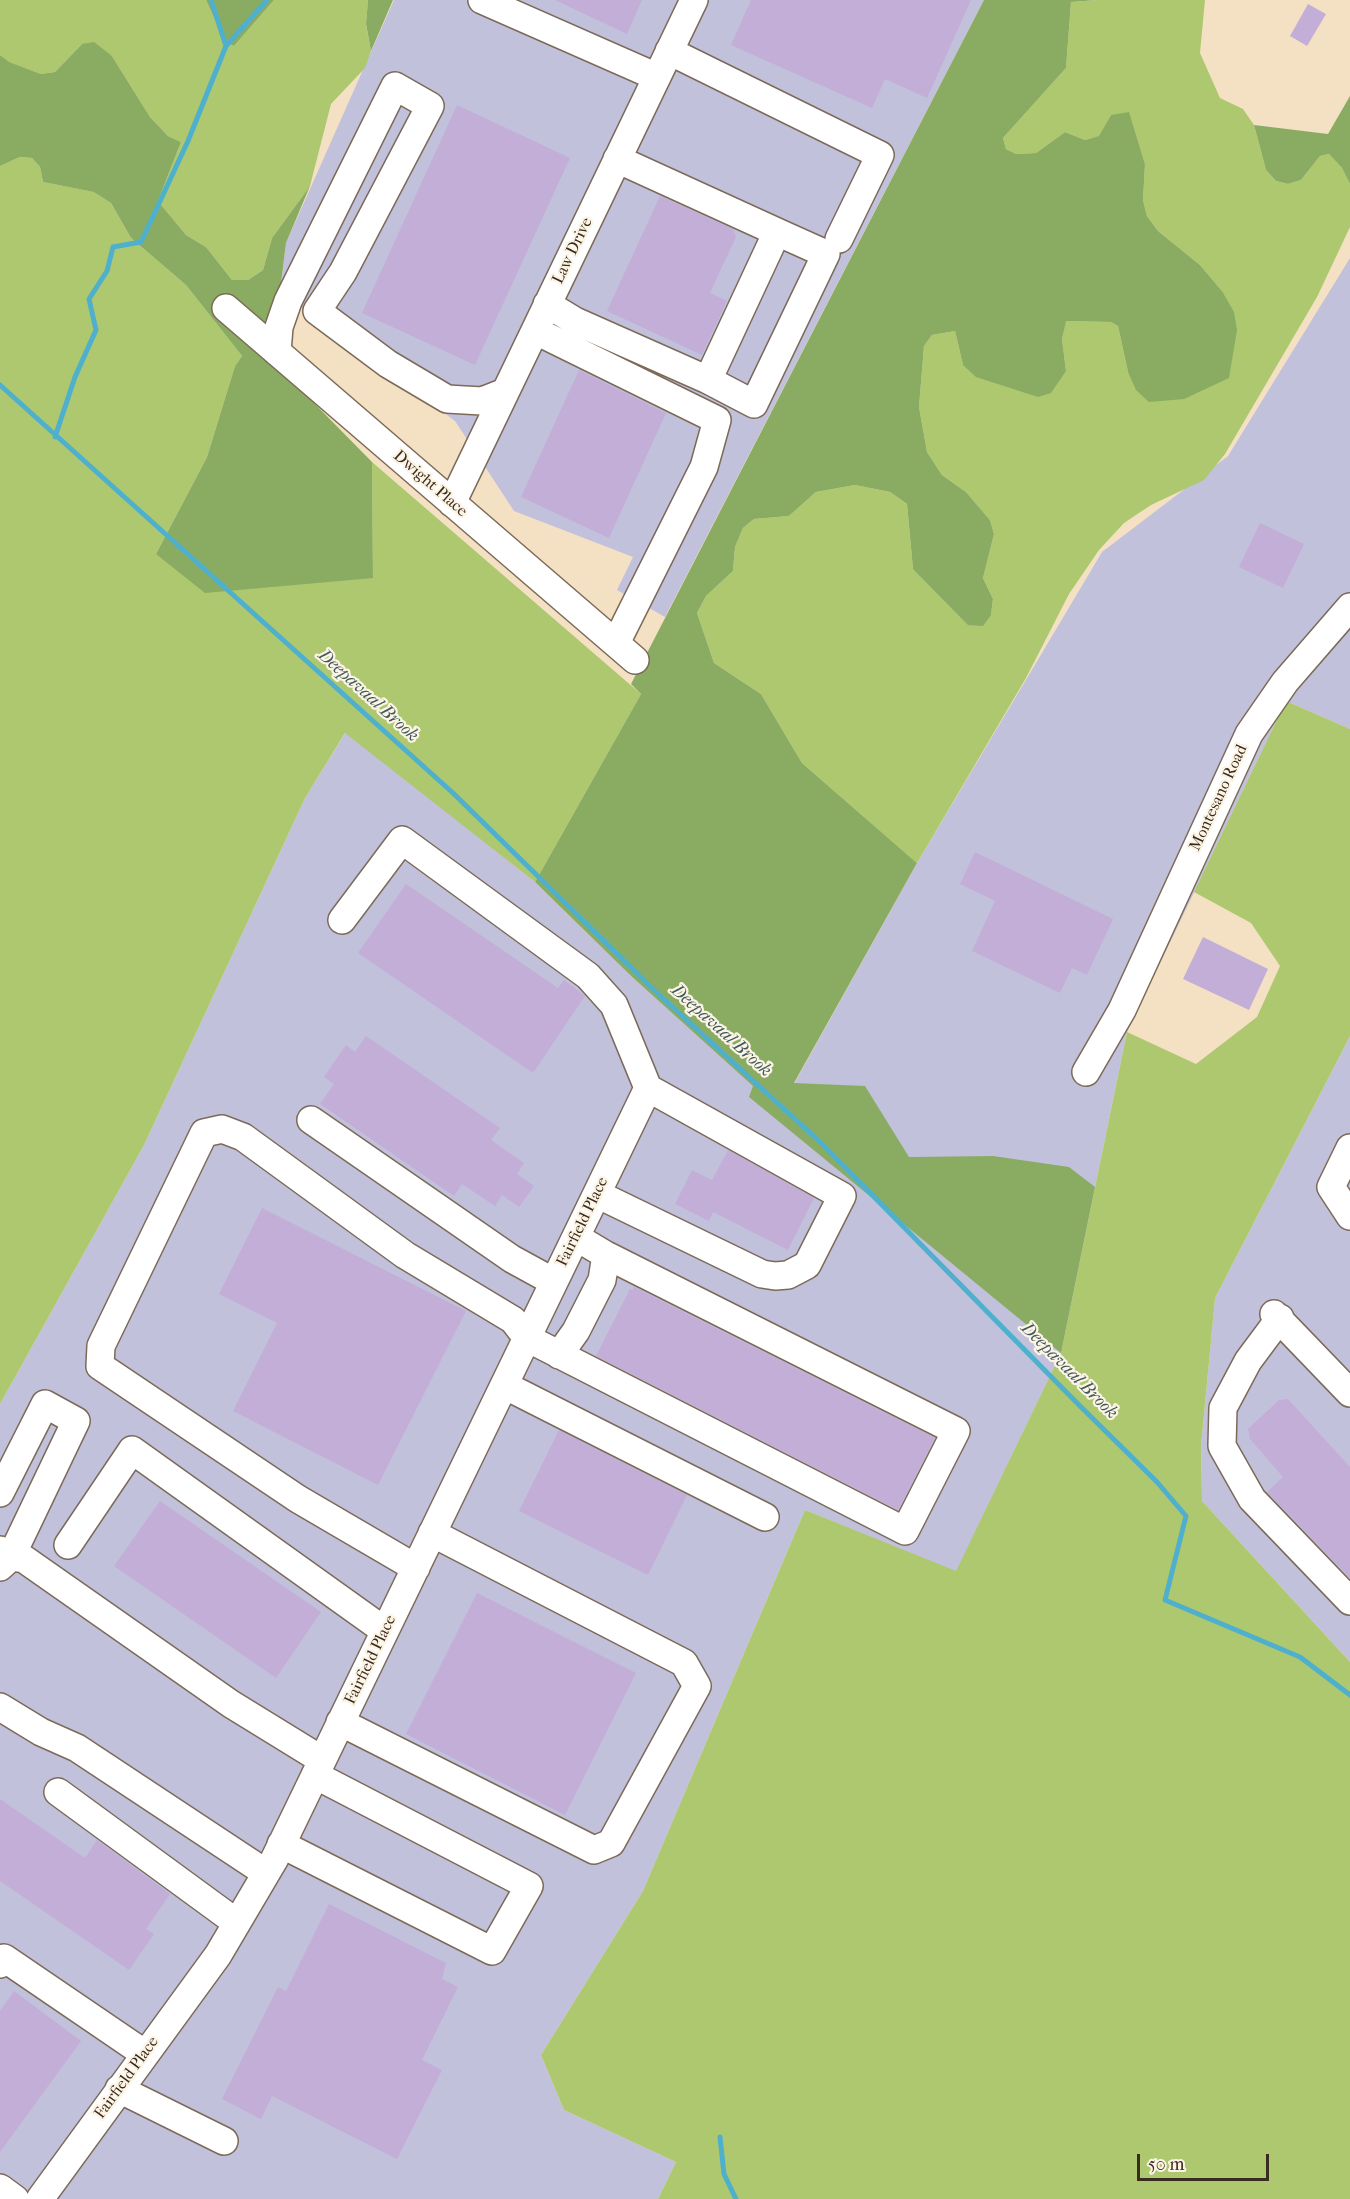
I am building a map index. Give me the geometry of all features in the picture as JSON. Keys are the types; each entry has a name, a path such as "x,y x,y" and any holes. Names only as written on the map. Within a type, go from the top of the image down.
{"street":[{"path":"482,0 657,77"},
{"name":"Law Drive","path":"452,503 694,0"},
{"path":"669,51 880,155 839,239"},
{"path":"277,352 279,327 288,301 395,86 430,105 343,272 317,311 387,364 447,399 482,401 505,392"},
{"path":"547,304 575,321 708,380 754,404 826,254 617,159"},
{"path":"708,380 777,232"},
{"name":"Dwight Place","path":"226,308 626,651 704,467 717,420 536,332"},
{"name":"Montesano Road","path":"1086,1072 1122,1010 1249,734 1285,682 1350,607"},
{"path":"342,920 402,840 588,976 614,1005 648,1088 842,1196 807,1265 788,1275 775,1276 762,1274 597,1194"},
{"name":"Fairfield Place","path":"40,2199 218,1955 266,1873 648,1088"},
{"path":"311,1120 512,1259 554,1282"},
{"path":"416,1568 298,1499 100,1366 101,1346 204,1133 222,1129 243,1137 405,1256 513,1320 527,1338 905,1531 956,1431 606,1255 576,1237"},
{"path":"1350,1148 1331,1187 1350,1216"},
{"path":"559,1355 576,1331 602,1280 606,1255"},
{"path":"1350,1393 1277,1316 1248,1361 1223,1408 1222,1446 1252,1499 1350,1601"},
{"path":"504,1385 765,1517"},
{"path":"0,1493 45,1404 76,1421 4,1558 24,1559 319,1768 529,1886 492,1951 281,1844"},
{"path":"69,1545 132,1450 385,1631"},
{"path":"340,1722 594,1850 611,1843 697,1686 684,1663 432,1533"},
{"path":"0,1707 41,1732 78,1748 266,1873"},
{"path":"58,1792 237,1923"},
{"path":"0,1964 4,1958 145,2054"},
{"path":"119,2089 224,2141"},
{"path":"0,2188 15,2199"}],"shaded area":[{"path":"394,0 984,0 665,617 617,590 633,557 514,511 455,421 280,291 286,243"},
{"path":"1350,258 1350,729 1286,701 1127,1032 1061,1353 956,1572 805,1510 643,1891 541,2055 564,2110 676,2162 658,2199 0,2199 0,1404 144,1145 305,798 346,732 535,882 629,974 794,1084 917,863 1102,552 1228,456"},
{"path":"1350,1036 1350,1662 1202,1501 1201,1446 1215,1298"}],"green space":[{"path":"0,0 206,0 225,42 234,46 274,0 368,0 366,25 371,51 365,68 331,104 310,186 272,238 263,270 248,280 232,280 206,247 186,235 158,201 181,142 168,136 150,117 112,56 82,44 55,72 41,74 8,62 0,55"},
{"path":"206,0 274,0 234,46 225,42"},
{"path":"368,0 393,0 371,51 366,24"},
{"path":"984,0 1097,0 1071,2 1066,68 1003,138 1006,149 1016,154 1036,153 1065,132 1085,140 1099,136 1111,115 1129,112 1145,165 1143,200 1147,216 1158,231 1200,265 1222,291 1234,312 1237,330 1229,378 1184,399 1149,402 1136,390 1128,372 1118,326 1111,322 1066,321 1062,339 1066,371 1051,393 1038,397 976,377 963,365 955,331 932,335 924,346 919,407 927,452 942,475 966,492 990,520 994,534 983,578 993,599 991,615 983,626 968,625 913,569 907,504 890,492 855,485 816,492 789,516 754,519 743,528 735,547 733,571 706,596 697,613 714,663 761,694 802,763 917,863 794,1083 865,1086 909,1157 993,1156 1069,1167 1095,1187 1061,1353 749,1097 753,1086 629,974 535,882 641,694 631,684"},
{"path":"1205,0 1200,53 1220,98 1243,109 1254,125 1266,170 1276,181 1288,184 1301,180 1320,156 1329,154 1342,168 1350,184 1350,227 1317,297 1225,454 1204,480 1151,505 1124,523 1099,550 1069,594 1026,678 917,863 802,763 761,694 714,663 697,613 706,596 733,571 735,547 743,528 754,519 789,516 816,492 855,485 890,492 907,504 913,569 991,615 993,599 983,578 994,534 990,520 966,492 942,475 927,452 919,407 924,346 932,335 955,331 963,365 1066,371 1062,339 1065,321 1111,322 1118,326 1128,372 1222,291 1200,265 1158,231 1147,216 1143,200 1145,165 1111,115 1100,136 1085,140 1065,132 1036,153 1016,154 1006,149 1003,138 1066,68 1071,2"},
{"path":"94,42 112,56 150,117 168,136 181,142 158,201 186,235 206,247 232,280 248,280 263,270 272,238 310,186 286,243 280,291 255,343 372,462 373,578 205,593 156,554 207,457 235,366 242,356 186,285 131,238 111,203 94,192 43,182 40,167 32,158 20,157 0,166 0,55 9,62 41,74 55,72 82,44"},
{"path":"1350,96 1350,184 1342,168 1329,154 1320,156 1301,180 1288,184 1276,181 1266,170 1254,125 1328,134"},
{"path":"20,157 32,158 40,167 43,182 95,192 111,203 131,238 186,285 242,356 235,366 207,457 156,554 373,578 372,462 641,694 535,882 345,733 305,798 144,1145 0,1404 0,166"},
{"path":"1286,701 1350,729 1350,1036 1215,1298 1201,1446 1202,1501 1350,1662 1350,2199 658,2199 676,2162 564,2110 541,2055 643,1891 805,1510 956,1571 1061,1353 1127,1032 1196,1064 1257,1017 1280,966 1251,923 1194,892"}],"building":[{"path":"555,0 642,0 627,34"},
{"path":"751,0 971,0 927,98 885,79 872,108 731,45"},
{"path":"1308,4 1326,14 1307,46 1290,36"},
{"path":"457,105 570,158 475,365 362,313"},
{"path":"660,196 733,229 736,237 710,293 727,301 702,355 607,311"},
{"path":"579,370 666,413 609,538 521,497"},
{"path":"1260,523 1304,544 1283,588 1239,567"},
{"path":"975,852 1113,919 1087,975 1072,968 1060,993 972,951 995,901 960,884"},
{"path":"406,884 558,988 564,980 585,996 533,1073 358,953"},
{"path":"1203,937 1268,969 1249,1010 1183,979"},
{"path":"366,1036 500,1128 491,1140 524,1163 517,1174 534,1186 519,1207 502,1195 495,1206 462,1184 454,1196 320,1104 334,1084 324,1077 346,1045 355,1052"},
{"path":"728,1150 814,1198 788,1250 713,1212 709,1221 675,1204 692,1170 712,1180"},
{"path":"262,1208 466,1311 378,1485 233,1411 277,1323 219,1294"},
{"path":"634,1287 935,1438 898,1510 596,1356 630,1289 633,1290"},
{"path":"1288,1399 1350,1467 1350,1578 1267,1492 1283,1477 1250,1439 1248,1429 1279,1400"},
{"path":"559,1430 687,1495 648,1575 519,1511"},
{"path":"160,1501 321,1612 276,1678 114,1566"},
{"path":"477,1593 636,1673 565,1815 406,1734"},
{"path":"0,1799 85,1858 97,1840 170,1894 146,1929 154,1934 129,1970 0,1881"},
{"path":"329,1904 446,1963 442,1979 458,1987 422,2060 442,2070 397,2159 272,2096 261,2119 222,2099 278,1987 286,1991"},
{"path":"14,1991 81,2041 0,2152 0,2011"}],"waterway":[{"path":"55,437 75,377 96,330 89,299 107,271 113,247 141,242 188,141 226,46 211,0"},
{"path":"226,46 267,0"},
{"name":"Deepavaal Brook","path":"0,385 453,793 655,991 819,1141 1157,1482 1186,1516 1165,1600 1300,1657 1350,1695"},
{"path":"720,2137 724,2174 736,2199"}]}
